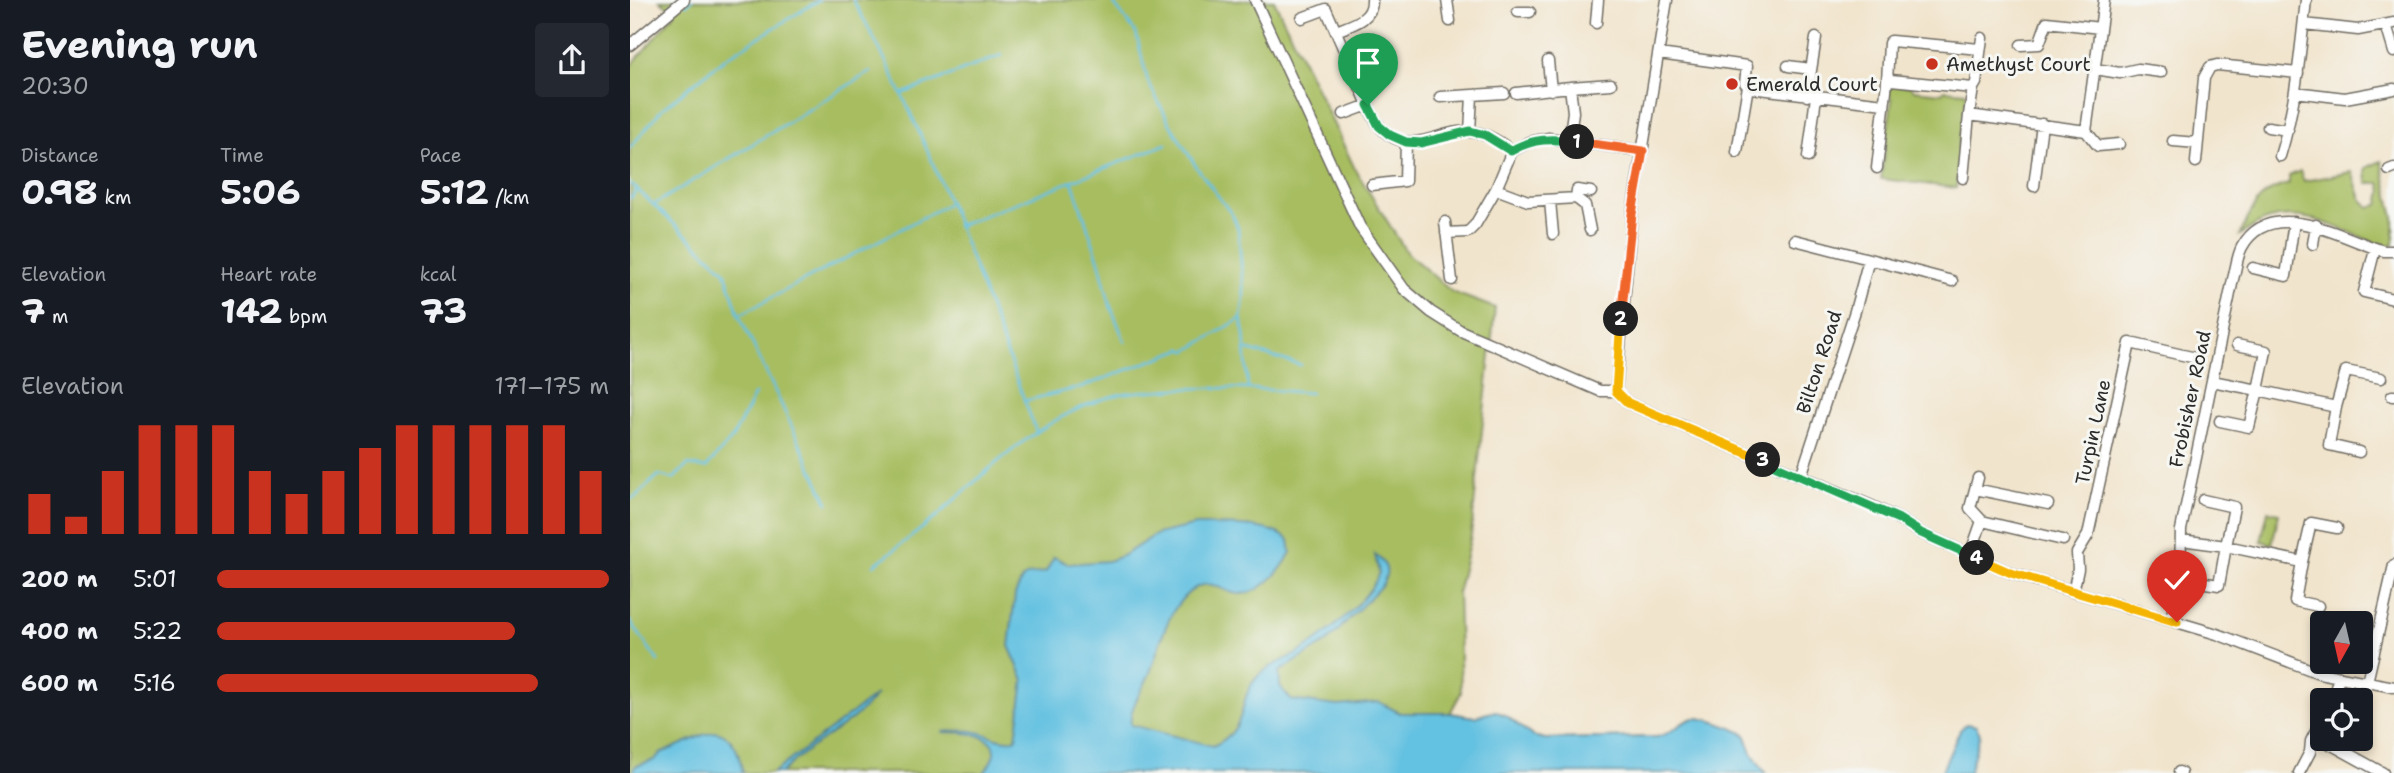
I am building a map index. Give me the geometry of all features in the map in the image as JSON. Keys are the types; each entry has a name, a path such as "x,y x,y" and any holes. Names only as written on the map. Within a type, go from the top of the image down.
{"street":[{"path":"630,45 684,0"},
{"path":"1255,0 1360,228 1404,289 1431,313 1461,331 1600,391 1616,391 1628,403 1899,519 1921,533 2011,573 2217,634 2313,671 2394,687"},
{"path":"1336,31 1365,18 1372,8 1372,0"},
{"path":"1447,0 1450,21"},
{"path":"1596,23 1598,0"},
{"path":"1616,391 1628,248 1667,0"},
{"path":"2104,0 2086,131 2095,151 2119,144"},
{"path":"2280,156 2295,92 2306,0"},
{"path":"1302,18 1326,9 1368,105 1379,126 1390,135 1406,142 1421,143 1470,131 1485,135 1511,151"},
{"path":"2021,45 2039,44 2048,22 2100,28"},
{"path":"2304,24 2358,30 2390,24 2394,52"},
{"path":"1808,157 1811,69 1816,38"},
{"path":"1877,168 1887,82 1888,46 1891,41 1981,43 1969,115 1963,178"},
{"path":"1659,54 1747,65 1745,83 1751,88 1884,104"},
{"path":"1548,61 1551,90"},
{"path":"2196,162 2204,78 2210,67 2217,65 2298,73"},
{"path":"1788,66 1811,69"},
{"path":"2095,69 2120,73 2138,69 2161,72"},
{"path":"1887,82 1898,80 1973,88"},
{"path":"1517,93 1611,84"},
{"path":"1737,152 1748,86"},
{"path":"1569,141 1573,112 1570,87"},
{"path":"2295,92 2353,98 2394,89"},
{"path":"1440,97 1504,93"},
{"path":"1470,131 1472,96"},
{"path":"1345,114 1368,105"},
{"path":"1969,115 2086,131"},
{"path":"2034,186 2042,124"},
{"path":"2269,127 2288,130"},
{"path":"1452,280 1445,228 1468,232 1482,215 1496,189 1511,151 1529,142 1548,138 1643,151"},
{"path":"2174,141 2197,144"},
{"path":"1372,185 1405,181 1406,142"},
{"path":"1496,189 1528,201 1576,198 1585,205 1590,230"},
{"path":"1576,198 1577,190 1591,192"},
{"path":"1550,201 1553,234"},
{"path":"2253,268 2286,276 2294,222"},
{"name":"Frobisher Road","path":"2171,620 2180,575 2181,530 2242,247 2252,235 2266,226 2294,222 2316,225 2375,249 2394,251"},
{"path":"2313,244 2316,225"},
{"path":"1794,240 1952,281"},
{"path":"2375,249 2364,292 2393,299"},
{"name":"Bilton Road","path":"1801,476 1855,311 1869,259"},
{"name":"Turpin Lane","path":"2073,592 2078,569 2077,553 2088,535 2130,343 2196,358"},
{"path":"2220,421 2249,427 2258,390 2266,351 2237,345"},
{"path":"2359,452 2329,445 2346,371 2381,378"},
{"path":"2212,381 2336,407"},
{"path":"2048,504 1976,483 1970,508 1982,521 2063,540"},
{"path":"2193,581 2219,585 2234,507 2203,500"},
{"path":"1970,555 1982,521"},
{"path":"2318,606 2295,601 2311,523 2337,528"},
{"path":"2181,540 2226,546 2302,562"},
{"path":"2367,682 2394,565"},
{"path":"2335,688 2339,678"},
{"path":"2299,773 2310,751"},
{"path":"2343,751 2383,773"}],"green space":[{"path":"660,0 1274,0 1356,171 1407,253 1452,292 1495,308 1471,535 1458,590 1461,693 1450,713 1474,717 1496,711 1532,736 1545,739 1657,737 1691,719 1703,719 1745,734 1752,753 1765,773 630,773 630,67 675,13"},
{"path":"1894,85 1942,93 1945,90 1965,92 1967,95 1958,149 1961,151 1956,188 1881,179 1892,99 1889,96 1890,87"},
{"path":"2381,161 2394,218 2394,245 2383,246 2313,219 2283,216 2269,219 2240,235 2257,202 2270,191 2289,184 2289,176 2300,171 2304,181 2352,172 2361,199 2369,207 2379,205 2382,191 2380,183 2367,183 2366,168"},
{"path":"2268,511 2279,513 2272,544 2261,541"}],"water":[{"path":"1196,525 1244,526 1270,530 1289,540 1291,552 1275,575 1250,592 1233,593 1207,584 1187,594 1178,604 1166,627 1149,675 1134,706 1131,725 1213,746 1225,739 1238,722 1251,685 1258,676 1321,637 1367,594 1379,573 1375,555 1386,568 1382,585 1327,642 1279,672 1280,686 1291,700 1338,706 1379,702 1400,713 1450,713 1474,717 1496,711 1532,736 1545,739 1657,737 1691,719 1703,719 1745,734 1752,753 1765,773 984,773 994,753 989,740 974,734 942,732 959,730 1001,739 1016,738 1024,680 1009,646 1015,595 1022,579 1028,575 1046,572 1054,557 1068,564 1108,561 1122,556 1157,534"},
{"path":"877,694 856,716 804,752 781,773 773,773"},
{"path":"1966,724 1976,726 1980,734 1969,773 1941,773 1960,730"},
{"path":"716,732 732,742 743,773 632,773 635,766 654,760 661,753"}],"waterway":[{"path":"686,5 692,0"},
{"path":"630,148 662,109 724,59 819,0"},
{"path":"853,0 881,51 930,157 1036,431"},
{"path":"1111,0 1136,33 1148,82 1170,124 1197,168 1233,216 1238,228 1244,297 1241,318 1248,388"},
{"path":"902,94 1002,55"},
{"path":"655,204 870,72"},
{"path":"957,226 1166,144"},
{"path":"1072,181 1099,261 1110,305 1125,342"},
{"path":"630,183 725,271 739,315 828,503"},
{"path":"631,198 637,189"},
{"path":"739,315 946,205"},
{"path":"1024,401 1082,387 1182,349 1187,351 1240,319"},
{"path":"1245,349 1301,365"},
{"path":"874,565 1022,443 1044,427 1094,402 1126,393 1182,389 1311,393"},
{"path":"630,499 659,475 673,479 688,465 706,468 733,437 755,394"},
{"path":"630,621 658,661"}],"place":[{"name":"Amethyst Court","path":"1932,64"},
{"name":"Emerald Court","path":"1732,84"}],"route":[{"path":"1368,105 1379,126 1390,135 1406,142 1421,143 1470,131 1485,135 1511,151 1529,142 1548,138 1643,151 1628,248 1616,391 1628,403 1899,519 1921,533 2011,573 2177,622"}]}
